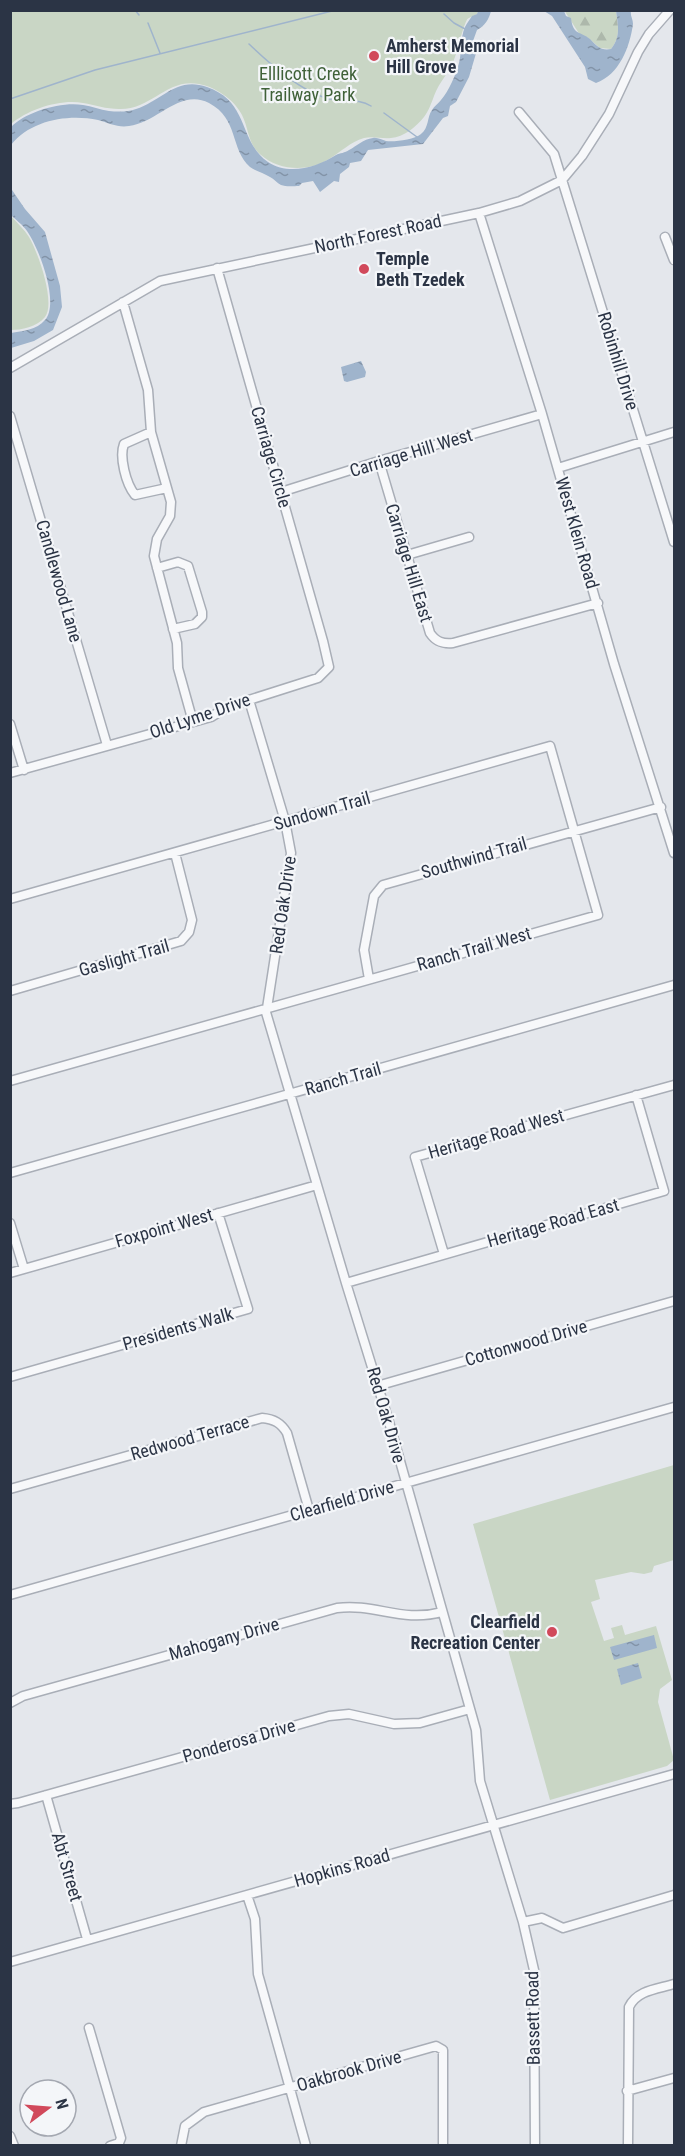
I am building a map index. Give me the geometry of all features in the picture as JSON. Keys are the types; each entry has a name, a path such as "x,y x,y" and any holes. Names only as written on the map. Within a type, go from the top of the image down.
{"street":[{"name":"North Forest Road","path":"10,368 160,281 479,213 520,201 562,180 582,156 609,114 649,34 670,10"},
{"name":"Robinhill Drive","path":"519,112 554,154 675,542"},
{"name":"West Klein Road","path":"479,213 542,414 614,664 675,853"},
{"path":"664,237 675,260"},
{"name":"Carriage Circle","path":"217,268 325,646"},
{"path":"123,303 148,390 151,432 171,509 154,547 154,556 177,643 178,668 194,722"},
{"name":"Carriage Hill West","path":"280,492 379,460 542,414"},
{"name":"Candlewood Lane","path":"10,416 107,745"},
{"path":"151,432 131,440 122,448 131,489 135,495 142,495 167,488"},
{"path":"558,468 675,432"},
{"name":"Carriage Hill East","path":"379,460 430,633 442,643 453,643 598,603"},
{"path":"407,555 469,537"},
{"path":"157,568 178,562 188,566 202,612 202,617 195,624 173,629"},
{"name":"Old Lyme Drive","path":"10,773 211,717 227,707 318,678 329,667 325,646"},
{"name":"Red Oak Drive","path":"249,700 291,844 290,867 266,1008 470,1709 477,1737 480,1781 493,1825"},
{"path":"10,724 24,770"},
{"name":"Sundown Trail","path":"10,899 550,746 574,830"},
{"name":"Southwind Trail","path":"369,979 364,950 374,896 379,888 390,882 661,807"},
{"name":"Ranch Trail West","path":"10,1081 598,915 574,830"},
{"name":"Gaslight Trail","path":"10,991 181,941 189,932 192,920 175,853"},
{"name":"Ranch Trail","path":"10,1173 675,985"},
{"name":"Heritage Road West","path":"444,1254 415,1157 675,1085"},
{"name":"Heritage Road East","path":"345,1283 664,1191 636,1095"},
{"name":"Foxpoint West","path":"10,1273 317,1185"},
{"name":"Presidents Walk","path":"10,1377 248,1309 218,1213"},
{"path":"10,1222 24,1269"},
{"name":"Cottonwood Drive","path":"377,1386 675,1301"},
{"name":"Clearfield Drive","path":"10,1595 675,1407"},
{"name":"Redwood Terrace","path":"10,1489 262,1418 279,1423 287,1433 309,1510"},
{"name":"Mahogany Drive","path":"10,1703 23,1696 337,1608 358,1606 412,1616 427,1616 442,1612"},
{"name":"Ponderosa Drive","path":"10,1804 329,1716 349,1714 393,1724 420,1723 470,1709"},
{"name":"Hopkins Road","path":"10,1962 675,1774"},
{"name":"Abt Street","path":"46,1795 87,1940"},
{"name":"Bassett Road","path":"493,1825 523,1922 534,1970 535,2145"},
{"path":"247,1894 255,1919 258,1974 306,2145"},
{"path":"523,1922 542,1918 563,1928 675,1895"},
{"path":"628,2145 629,2007 635,1997 641,1994 675,1984"},
{"path":"89,2028 121,2138 119,2143 110,2145"},
{"name":"Oakbrook Drive","path":"181,2145 186,2126 199,2114 436,2046 443,2050 443,2145"},
{"path":"627,2091 675,2078"},
{"path":"10,2136 14,2145"}],"green space":[{"path":"564,10 616,11 618,35 611,49 600,48 587,37 580,35"},
{"name":"Elllicott Creek Trailway Park","path":"11,11 472,11 464,27 453,62 421,121 405,134 388,138 364,138 321,163 294,168 276,164 261,155 251,142 239,109 218,91 199,84 187,83 177,86 131,108 114,109 74,102 45,106 11,124"},
{"path":"451,11 478,11 477,14 465,20"},
{"path":"11,216 33,244 47,289 48,310 45,317 38,323 11,330"},
{"name":"Clearfield Recreation Center","path":"674,1465 674,1560 654,1566 652,1572 644,1574 631,1572 595,1580 600,1599 591,1602 604,1641 614,1638 611,1628 622,1625 625,1635 656,1626 672,1680 660,1689 658,1702 674,1760 667,1766 550,1800 473,1524"}],"water":[{"path":"478,11 491,11 486,22 477,30 473,41 477,50 469,77 456,102 450,106 448,116 443,118 423,144 368,150 361,161 350,163 349,167 340,174 339,182 334,181 320,192 313,181 302,183 299,186 283,186 250,167 239,152 225,117 209,103 198,100 178,103 139,124 129,126 117,126 86,118 51,121 29,130 11,145 11,127 34,112 74,104 109,111 130,111 178,87 196,84 221,94 230,102 252,144 268,162 276,166 294,169 312,166 346,152 369,139 394,141 414,138 424,132 432,110 449,87 459,63 465,27"},
{"path":"544,11 564,11 566,16 571,18 578,32 599,47 611,49 618,35 616,11 631,11 633,24 631,33 626,51 617,67 611,74 596,83 588,79 585,67 552,16"},
{"path":"10,187 45,232 60,286 62,307 53,330 34,341 11,348 11,333 29,330 42,323 49,312 50,301 46,276 37,250 25,229 11,215"},
{"path":"361,361 366,372 365,377 344,381 341,367"},
{"path":"654,1635 657,1648 614,1660 610,1647"},
{"path":"638,1663 642,1678 621,1685 617,1669"}],"waterway":[{"path":"135,10 139,15"},
{"path":"10,99 95,70 336,10"},
{"path":"444,14 465,29"},
{"path":"148,23 160,53"},
{"path":"249,44 276,68 308,90 330,99 356,101 371,106"},
{"path":"384,113 417,137"}],"place":[{"name":"Amherst Memorial Hill Grove","path":"374,56"},
{"name":"Temple Beth Tzedek","path":"364,269"},
{"name":"Clearfield Recreation Center","path":"552,1632"}]}
